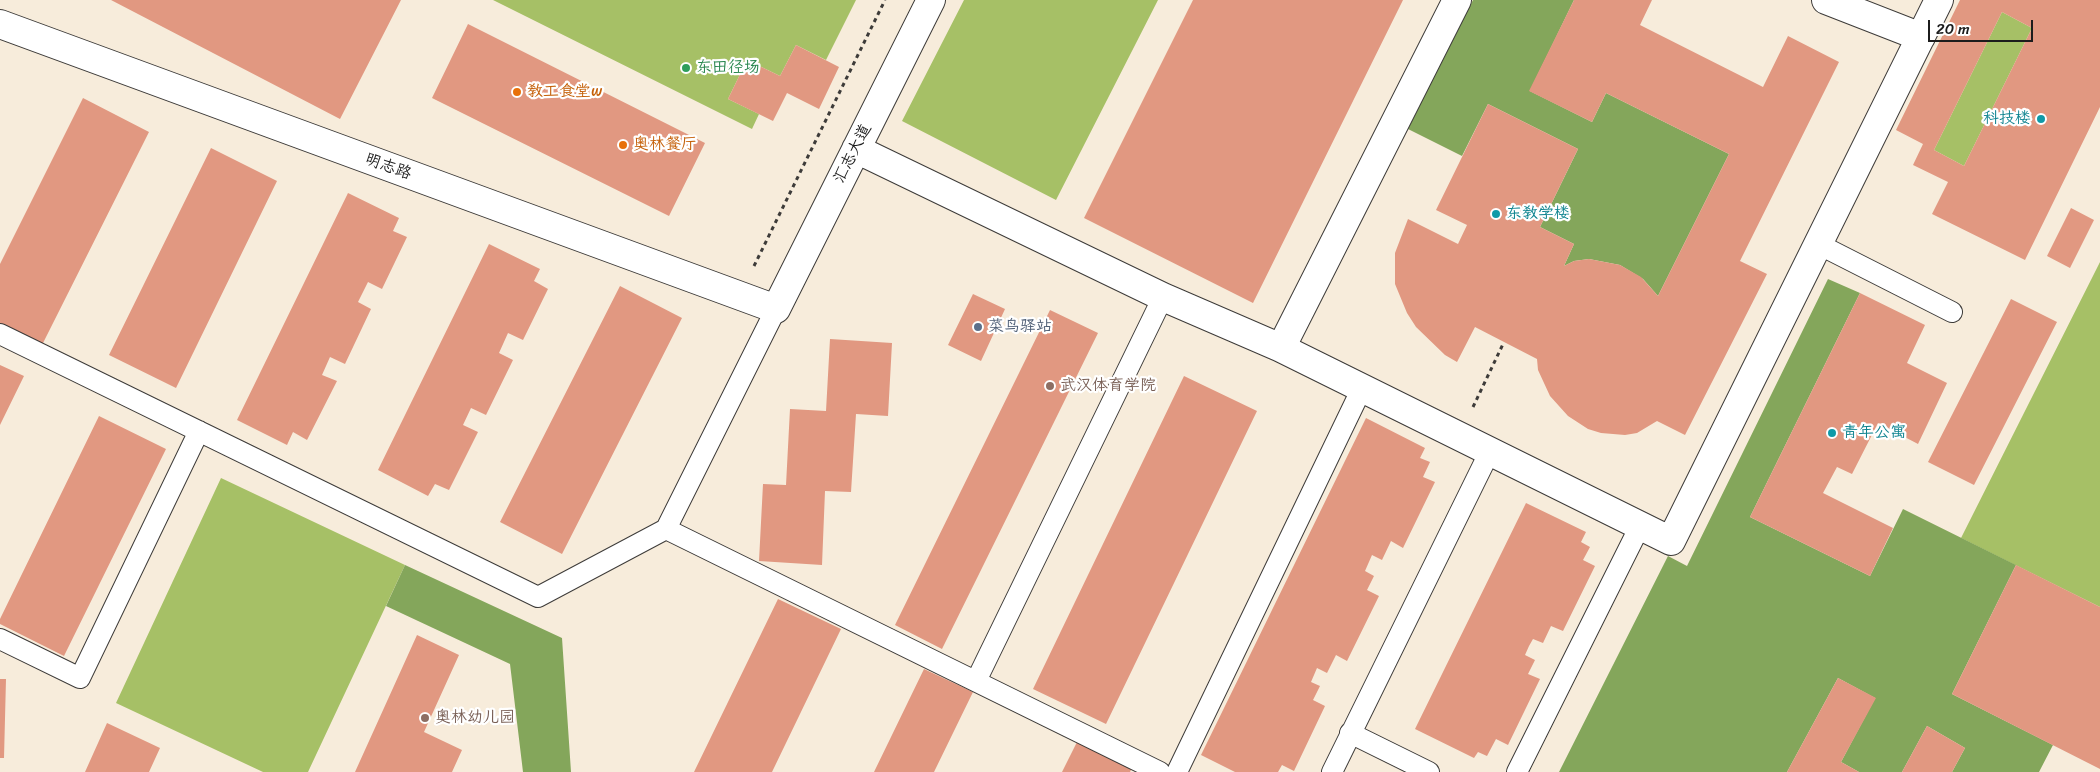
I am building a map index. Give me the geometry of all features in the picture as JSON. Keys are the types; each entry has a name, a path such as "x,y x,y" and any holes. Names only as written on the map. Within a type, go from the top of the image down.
{"street":[{"name":"汇志大道","path":"776,309 931,0"},
{"path":"1280,348 1458,0"},
{"path":"1826,0 1921,37"},
{"path":"856,149 1163,297 1280,348 1671,541 1939,0"},
{"name":"明志路","path":"0,24 776,309"}],"lane":[{"path":"1818,244 1952,312"},
{"path":"976,681 1163,297"},
{"path":"0,334 538,597 666,528 776,309"},
{"path":"1177,772 1362,388"},
{"path":"0,639 80,678 199,431"},
{"path":"1332,772 1490,451"},
{"path":"1516,772 1640,526"},
{"path":"666,528 1160,772"},
{"path":"1350,733 1429,772"}],"path":[{"path":"739,296 885,0"},
{"path":"1460,436 1504,342"}],"green space":[{"name":"东田径场","path":"493,0 856,0 826,60 796,45 780,76 747,60 728,99 759,114 752,129"},
{"path":"964,0 1158,0 1056,200 902,121"},
{"path":"1473,0 1574,0 1530,91 1592,122 1606,93 1729,154 1658,296 1643,279 1620,265 1589,259 1574,261 1564,266 1574,244 1540,227 1578,149 1488,104 1462,156 1408,129"},
{"path":"2002,12 2032,28 1964,166 1934,150"},
{"path":"2100,262 2100,607 1961,538"},
{"path":"1828,279 1860,293 1750,517 1870,576 1903,509 2016,565 1952,694 2053,745 2039,772 1952,772 1965,748 1927,726 1902,772 1859,772 1841,762 1875,698 1838,678 1787,772 1559,772 1668,556 1687,566"},
{"path":"221,478 405,565 308,772 263,772 116,703"},
{"path":"405,565 562,638 571,772 523,772 510,664 386,606"}],"building":[{"path":"111,0 401,0 340,119"},
{"path":"1193,0 1403,0 1253,303 1084,218"},
{"name":"东教学楼","path":"1574,0 1652,0 1640,25 1763,87 1788,36 1839,62 1740,261 1767,274 1685,435 1657,421 1637,433 1625,435 1601,433 1588,429 1568,416 1550,396 1538,370 1537,359 1475,327 1457,362 1445,355 1416,327 1407,313 1395,284 1395,253 1408,219 1458,244 1467,225 1436,210 1488,104 1578,149 1540,227 1574,244 1564,266 1574,261 1589,259 1620,265 1641,277 1658,296 1729,154 1606,93 1592,122 1529,91"},
{"name":"科技楼","path":"1960,0 2100,0 2100,107 2025,260 1932,214 1948,182 1913,165 1923,144 1896,130","holes":["2002,12 2032,28 1964,166 1934,150"]},
{"path":"468,24 705,143 669,216 432,98"},
{"path":"796,45 839,67 819,109 787,93 773,121 728,99 747,60 780,76"},
{"path":"83,98 149,132 41,347 0,326 0,264"},
{"path":"211,148 277,181 176,388 109,355"},
{"path":"348,193 399,218 393,231 407,237 382,289 368,282 358,302 371,309 345,364 330,357 322,375 337,381 307,440 293,432 287,445 237,420"},
{"path":"2071,208 2094,220 2070,268 2047,256"},
{"path":"489,244 540,269 534,281 548,289 523,340 508,333 499,353 513,360 486,415 471,408 463,425 478,432 449,490 435,484 428,496 378,470"},
{"path":"620,286 682,318 562,554 500,522"},
{"name":"青年公寓","path":"1860,293 1925,325 1907,363 1947,383 1918,444 1878,423 1852,474 1837,467 1823,493 1893,528 1870,576 1750,517"},
{"path":"973,294 1005,309 981,361 948,345"},
{"path":"2011,299 2057,322 1974,485 1928,462"},
{"path":"1050,310 1098,333 942,649 895,625"},
{"path":"830,339 892,343 888,416 856,414 851,492 825,491 822,565 759,561 763,484 786,485 790,409 826,411"},
{"path":"0,365 24,376 0,425"},
{"path":"1184,376 1257,411 1106,724 1033,689"},
{"path":"99,416 166,449 64,656 0,624 0,619"},
{"path":"1366,418 1425,448 1420,458 1430,462 1423,477 1435,482 1403,548 1391,541 1382,560 1372,555 1365,571 1374,576 1367,590 1379,596 1347,661 1336,655 1327,673 1317,668 1311,682 1320,686 1313,700 1325,706 1294,771 1282,765 1278,772 1235,772 1201,755"},
{"path":"1526,503 1586,532 1581,542 1590,547 1583,560 1595,566 1563,631 1551,626 1543,643 1533,639 1529,646 1525,655 1535,660 1528,674 1540,679 1508,745 1496,739 1487,756 1478,752 1474,758 1415,729"},
{"path":"2016,565 2100,607 2100,769 1952,694"},
{"path":"778,599 841,629 772,772 694,772"},
{"path":"417,635 459,655 424,732 462,750 452,772 355,772"},
{"path":"924,669 973,692 934,772 874,772"},
{"path":"1838,678 1876,698 1841,762 1859,772 1787,772"},
{"path":"0,679 6,679 4,758 0,758"},
{"path":"107,723 160,748 149,772 85,772"},
{"path":"1927,726 1965,748 1952,772 1902,772"},
{"path":"1077,742 1132,768 1130,772 1062,772"}],"place":[{"name":"东田径场","path":"686,68"},
{"name":"教工食堂w","path":"517,92"},
{"name":"科技楼","path":"2041,119"},
{"name":"奥林餐厅","path":"623,145"},
{"name":"东教学楼","path":"1496,214"},
{"name":"菜鸟驿站","path":"978,327"},
{"name":"武汉体育学院","path":"1050,386"},
{"name":"青年公寓","path":"1832,433"},
{"name":"奥林幼儿园","path":"425,718"}]}
